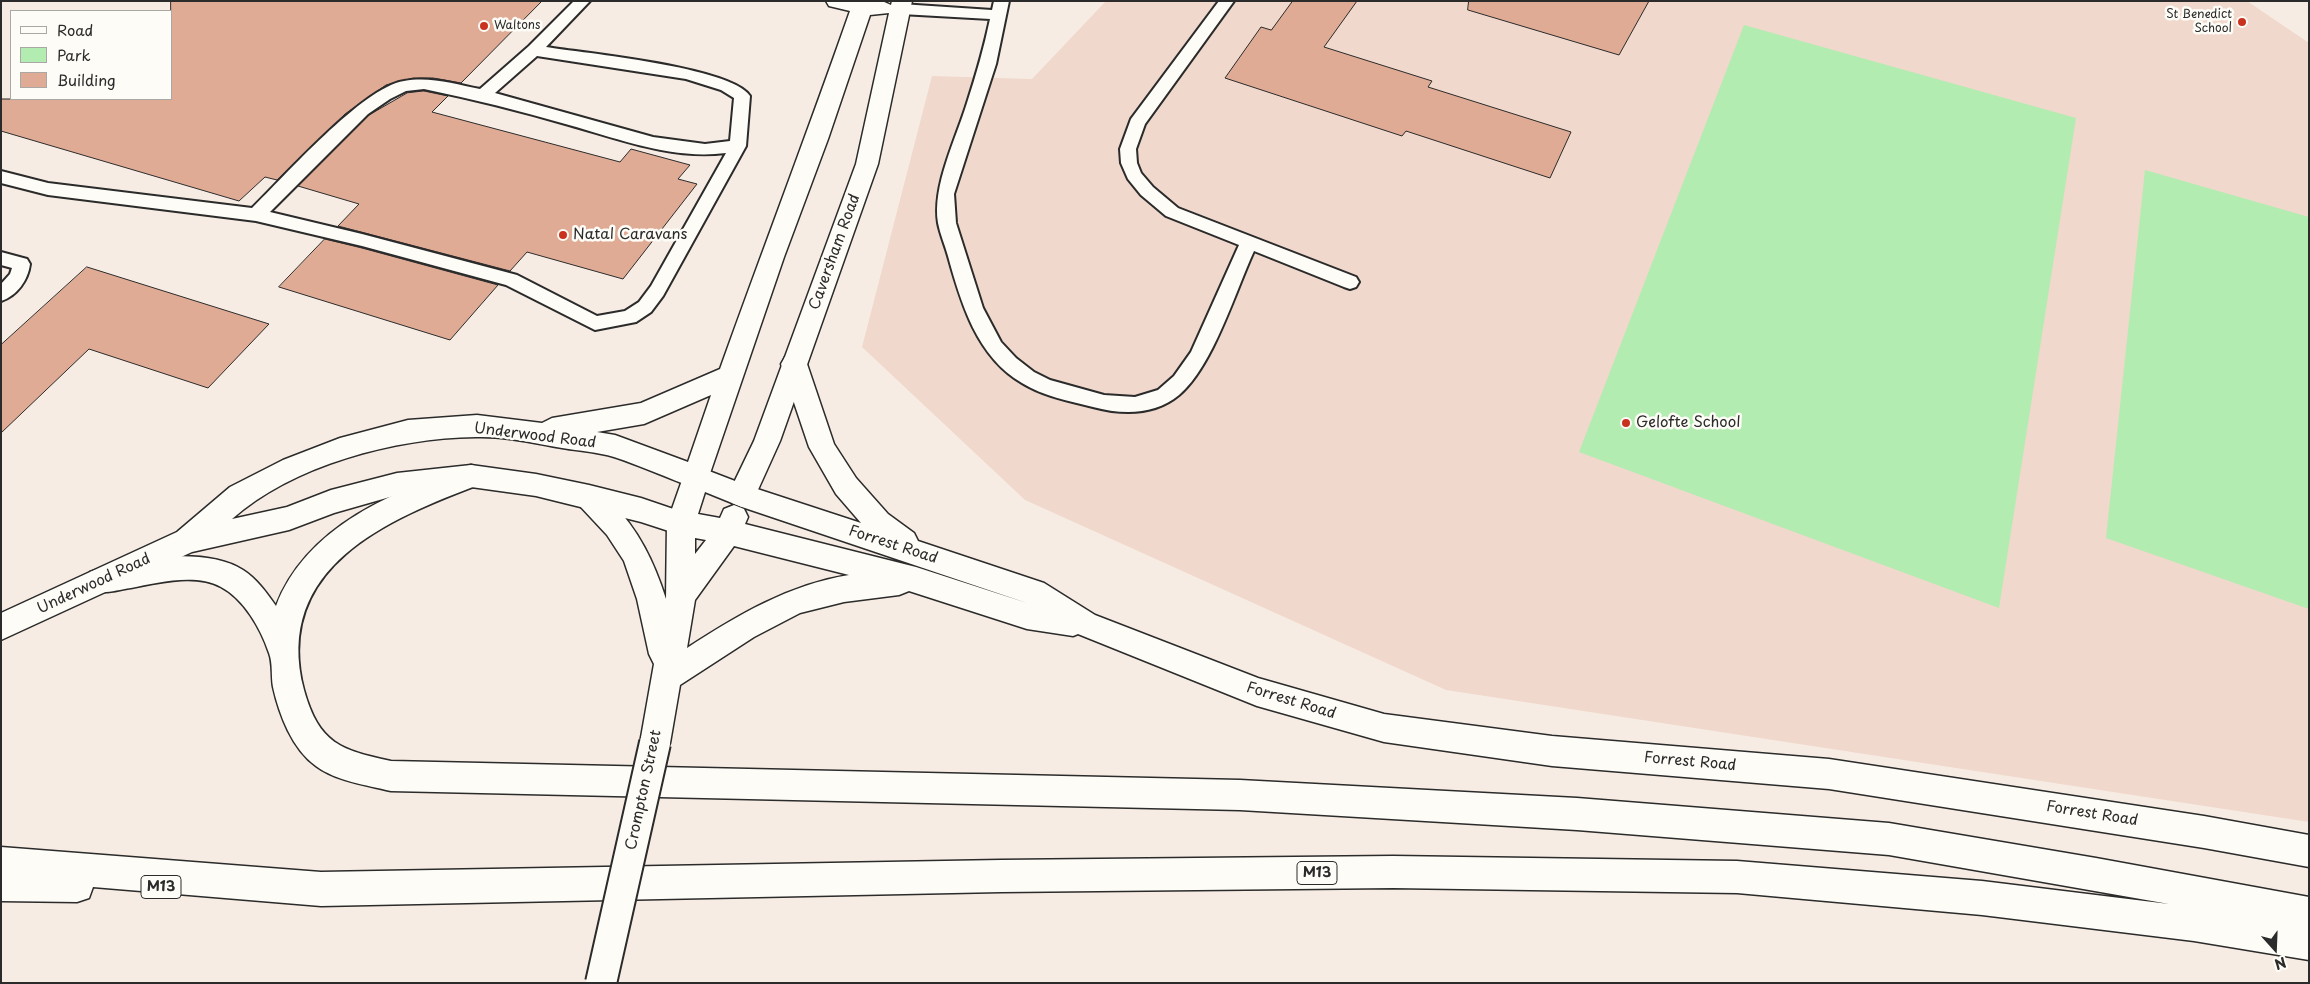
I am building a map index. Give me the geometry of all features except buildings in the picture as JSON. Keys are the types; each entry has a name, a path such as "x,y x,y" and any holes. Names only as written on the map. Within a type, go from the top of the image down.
{"main road":[{"path":"836,1 902,5"},
{"path":"696,477 772,257 817,139 864,4"},
{"name":"Caversham Road","path":"742,495 767,441 867,164 902,5"},
{"path":"588,497 613,523 631,546 656,610 668,676 765,616 790,604 814,596 866,585 918,566 846,486 822,447 794,364"},
{"path":"533,432 644,413 732,375"},
{"name":"Underwood Road","path":"187,541 240,495 293,468 349,446 408,431 477,426 533,432 615,446 696,477"},
{"path":"283,650 286,628 294,598 326,554 343,539 405,501 471,476"},
{"name":"Underwood Road","path":"1,627 187,541 289,518 331,502 397,484 471,476 536,485 641,510 681,523"},
{"name":"Forrest Road","path":"696,477 918,566 1027,616 1085,624 1257,692 1384,728 1440,737 1552,750 1829,774 2204,832 2309,851"},
{"name":"Crompton Street","path":"601,983 655,743 668,676 681,596 681,523 696,477"},
{"name":"Crompton Street","path":"681,596 728,532 742,495"},
{"name":"Forrest Road","path":"681,523 918,566"},
{"path":"100,581 158,569 182,567 210,570 229,576 255,596 274,626 283,650 296,714 310,740 327,755 358,769 391,776 1240,795 1577,814 1889,839 2096,874 2309,914"},
{"path":"1,863 321,889"},
{"name":"M13","path":"1,885 321,889 1001,876 1393,872 1738,877 1982,898 2194,924 2309,943"}],"lane":[{"path":"483,95 534,50 583,1"},
{"path":"1227,1 1137,123 1128,150 1129,163 1134,175 1147,192 1172,212 1350,282"},
{"path":"902,5 1000,8 988,64 946,194 945,207 947,223 979,323 990,342 1010,364 1026,377 1053,388 1111,405 1134,405 1154,401 1173,390 1196,362 1249,242"},
{"path":"1,177 48,189 256,215 511,280 595,323 630,317 645,307 657,291 738,146 742,96 727,86 710,79 672,71 534,50"},
{"path":"256,215 362,110 384,95 403,86 424,84 483,95 653,143 706,150 738,146"},
{"path":"1,258 21,264 16,281 1,294"}],"shaded area":[{"name":"Gelofte School","path":"1106,1 2247,1 2309,43 2309,822 1446,690 1025,500 862,347 932,76 1032,79"}],"green space":[{"path":"1744,25 2076,118 1999,608 1579,452"},
{"path":"2145,170 2309,217 2309,609 2106,538"}],"place":[{"name":"St Benedict School","path":"2242,22"},
{"name":"Waltons","path":"484,26"},
{"name":"Natal Caravans","path":"563,235"},
{"name":"Gelofte School","path":"1626,423"}]}
